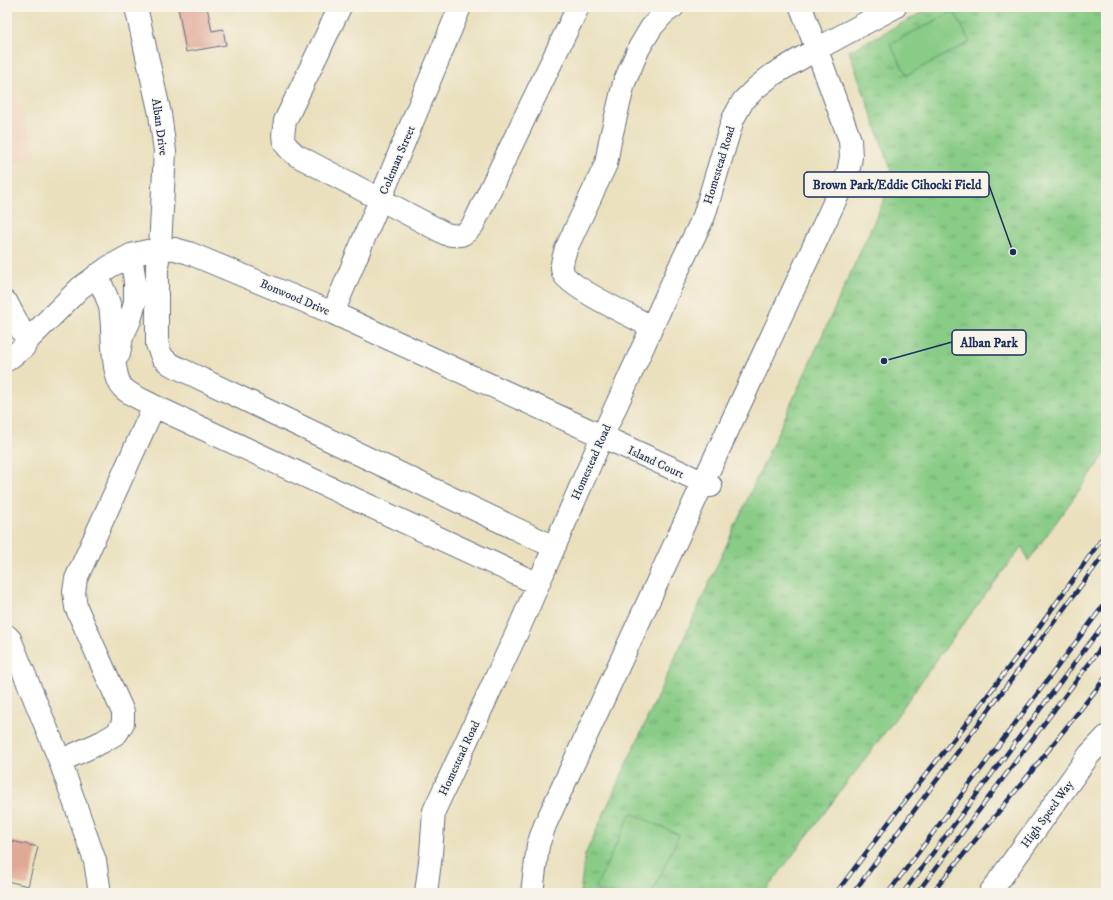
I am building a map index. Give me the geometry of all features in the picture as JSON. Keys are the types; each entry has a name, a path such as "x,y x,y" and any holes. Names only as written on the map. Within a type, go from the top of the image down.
{"street":[{"name":"Alban Drive","path":"136,7 160,114 165,151 160,248 157,266 158,344 162,357 170,364 554,547"},
{"path":"340,7 285,121 282,136 285,146 296,155 380,200 446,234 458,236 468,232 473,225 578,7"},
{"name":"Coleman Street","path":"333,313 460,7"},
{"path":"652,327 585,292 568,279 563,272 562,262 566,249 606,164 624,83 639,48 651,28 663,14 673,7"},
{"path":"532,893 538,845 545,825 707,485 848,173 851,157 850,140 808,53 801,7"},
{"name":"Homestead Road","path":"426,893 434,811 520,626 602,437 704,216 733,119 743,101 772,75 808,53 896,7"},
{"name":"Bonwood Drive","path":"7,360 24,347 27,341 80,288 109,267 131,255 160,248 175,249 189,253 333,313 602,437"},
{"path":"116,371 122,337 136,303 136,282 131,255"},
{"path":"97,275 110,308 116,371 119,381 124,388 154,406 538,584"},
{"path":"7,302 27,341"},
{"path":"60,761 102,742 117,733 123,723 123,712 76,607 74,592 76,579 154,406"},
{"name":"Island Court","path":"602,437 707,485"},
{"path":"7,636 10,639 60,761 95,861 100,893"},
{"name":"High Speed Way","path":"990,893 1089,755 1106,737"}],"shaded area":[{"path":"7,70 37,156 7,168"}],"green space":[{"path":"933,7 1106,7 1106,453 1028,561 1022,546 932,666 889,727 764,893 580,893 585,855 894,178 849,51"},
{"path":"954,11 970,42 907,75 890,44"},
{"path":"631,813 679,835 652,893 604,893 595,889"}],"building":[{"path":"178,7 207,7 212,31 223,29 226,45 186,52"},
{"path":"7,840 38,847 28,886 7,881"}],"railway":[{"path":"836,893 1037,630 1106,533"},
{"path":"853,893 1106,552"},
{"path":"888,893 1106,602"},
{"path":"903,893 1106,621"},
{"path":"917,893 1106,641"},
{"path":"932,893 1032,771 1106,677"}],"place":[{"name":"Brown Park/Eddie Cihocki Field","path":"1013,252"},
{"name":"Alban Park","path":"884,361"}]}
